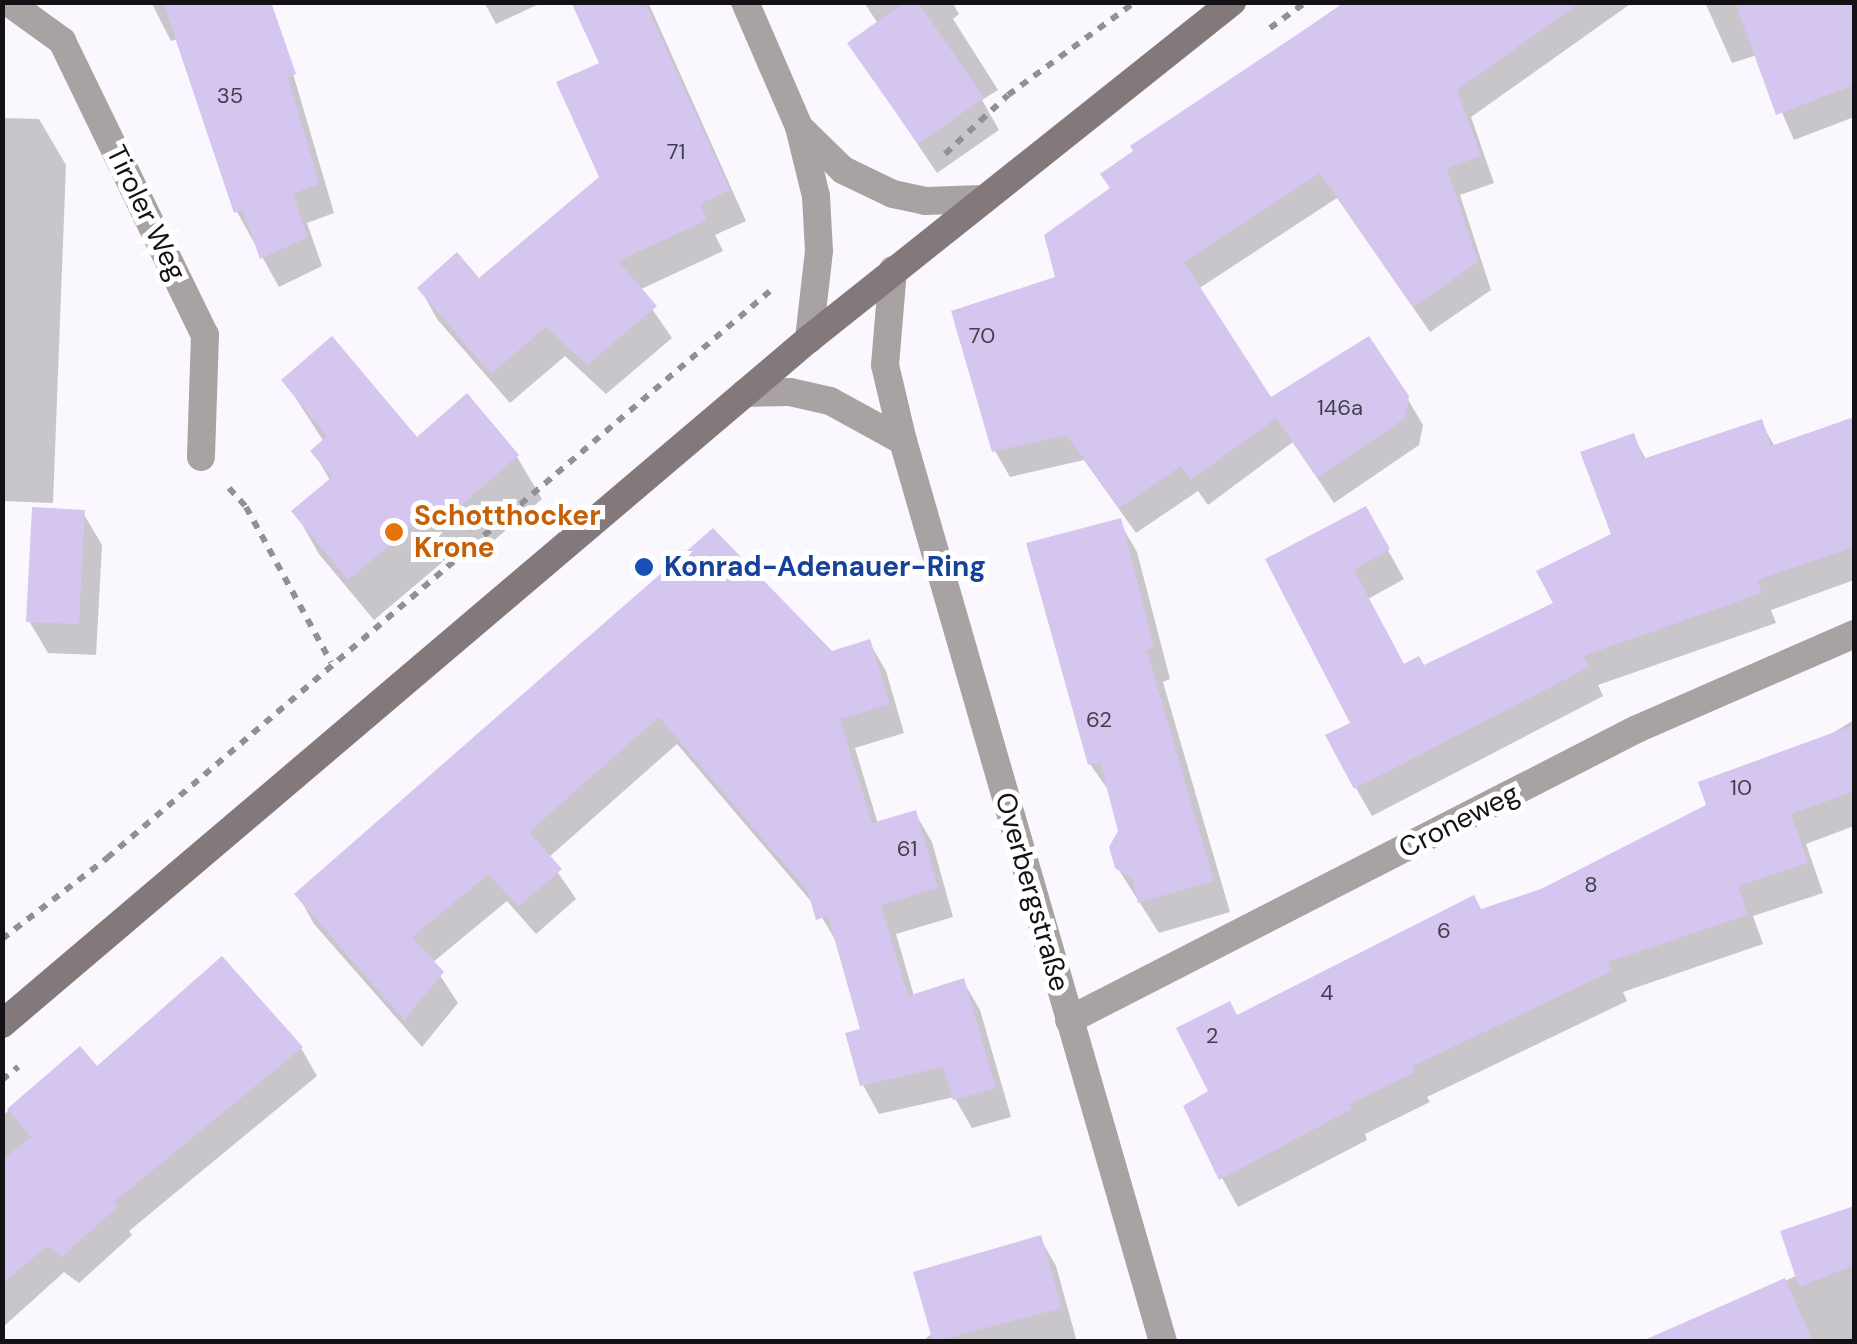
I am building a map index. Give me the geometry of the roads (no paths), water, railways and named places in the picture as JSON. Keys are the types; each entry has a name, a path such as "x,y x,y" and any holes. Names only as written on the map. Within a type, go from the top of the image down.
{"main road":[{"path":"2,1024 809,339 1232,2"}],"street":[{"name":"Tiroler Weg","path":"8,2 62,41 205,336 202,456"},
{"path":"745,2 800,127 816,196 819,252 809,339"},
{"path":"800,127 842,170 893,194 924,201 982,199"},
{"name":"Overbergstraße","path":"893,270 885,365 903,441 1163,1342"},
{"path":"745,393 830,401 903,441"},
{"name":"Croneweg","path":"1069,1020 1637,729 1854,634"}],"place":[{"name":"Schotthocker Krone","path":"394,532"},
{"name":"Konrad-Adenauer-Ring","path":"644,567"}]}
